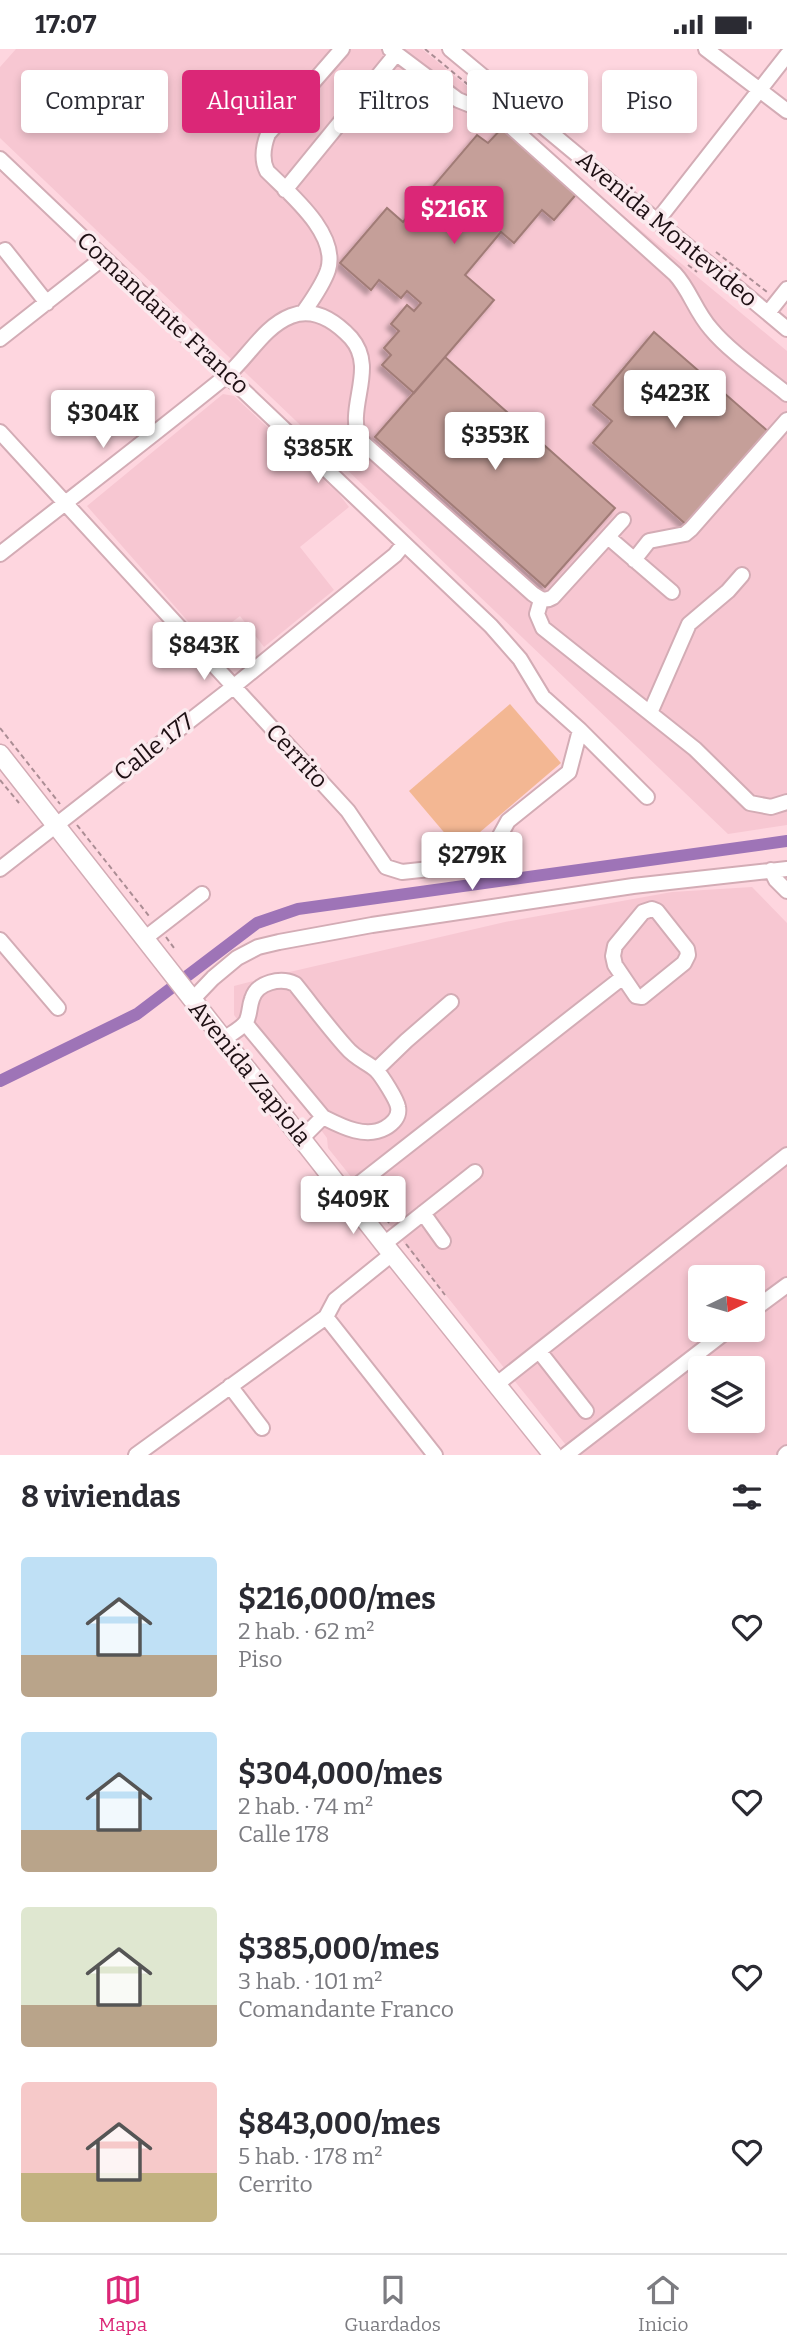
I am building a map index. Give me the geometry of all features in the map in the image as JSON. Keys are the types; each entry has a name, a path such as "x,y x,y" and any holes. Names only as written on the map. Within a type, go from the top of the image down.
{"main road":[{"name":"Avenida Zapiola","path":"0,754 61,819 151,933 188,996 553,1455"}],"street":[{"path":"303,313 324,280 330,257 313,219 267,171 263,152 268,134 342,49"},
{"name":"Avenida Montevideo","path":"450,49 787,328"},
{"path":"706,49 787,111"},
{"path":"285,190 393,51 458,100 488,112 508,124 675,274 685,284 695,309 713,332 787,394"},
{"path":"657,221 787,55"},
{"name":"Comandante Franco","path":"0,159 491,626 520,659 543,697 647,797"},
{"path":"5,250 47,303"},
{"path":"0,339 103,258"},
{"path":"768,313 787,289"},
{"path":"0,554 228,374 271,328 290,316 310,312 321,315 345,332 360,352 363,378 355,423 360,440 541,600 554,597 623,520"},
{"path":"634,560 649,541 685,534 691,529 787,420"},
{"name":"Cerrito","path":"0,432 348,811 386,867 402,872 430,869"},
{"path":"608,537 672,592"},
{"name":"Calle 177","path":"0,869 233,687 395,555 404,544"},
{"path":"650,713 689,624 728,591 742,575"},
{"path":"541,600 537,614 543,628 695,749 750,803 771,807 787,802"},
{"path":"497,841 508,821 569,772 580,730"},
{"path":"188,996 237,958 258,947 279,942 372,925 620,888 787,869"},
{"path":"771,870 787,891"},
{"path":"151,933 202,894"},
{"path":"652,909 657,911 687,949 687,959 642,997 636,996 623,977 615,965 615,946 643,912 652,909"},
{"path":"0,940 58,1008"},
{"path":"346,1194 623,977"},
{"path":"223,1040 245,1023 252,996 256,992 273,981 289,980 295,983 351,1052 376,1070 397,1102 398,1116 380,1131 345,1128 323,1117 245,1023"},
{"path":"376,1070 451,1002"},
{"path":"302,1138 323,1117"},
{"path":"497,1384 787,1155"},
{"path":"136,1455 326,1317 335,1300 423,1213 475,1172"},
{"path":"423,1213 443,1241"},
{"path":"765,1301 787,1285"},
{"path":"326,1317 435,1455"},
{"path":"566,1455 712,1342"},
{"path":"539,1351 586,1411"},
{"path":"230,1386 262,1428"}],"path":[{"path":"0,728 61,819 151,933 174,947 167,959"}],"shaded area":[{"path":"16,49 422,49 447,70 334,70 334,133 453,133 453,75 467,86 467,133 524,133 787,351 787,825 728,834 0,138 0,67"},
{"path":"223,394 234,396 338,493 349,507 300,547 334,590 264,647 240,616 206,642 87,506"},
{"path":"510,704 561,763 459,850 409,791"},
{"path":"752,887 787,923 787,1455 574,1455 328,1148 327,1138 234,1015 234,986 505,922 672,892"}],"building":[{"path":"497,133 512,133 579,191 554,220 542,210 514,243 501,232 465,275 494,300 414,393 382,365 391,355 384,348 399,331 391,324 407,305 414,311 421,303 407,291 401,298 379,280 371,290 340,263 387,208 403,222 477,135 488,143"},
{"path":"654,332 770,433 689,527 593,443 612,421 593,405"},
{"path":"445,357 615,508 545,587 375,437"}],"waterway":[{"path":"0,1081 137,1014 257,923 298,909 787,841"}]}
